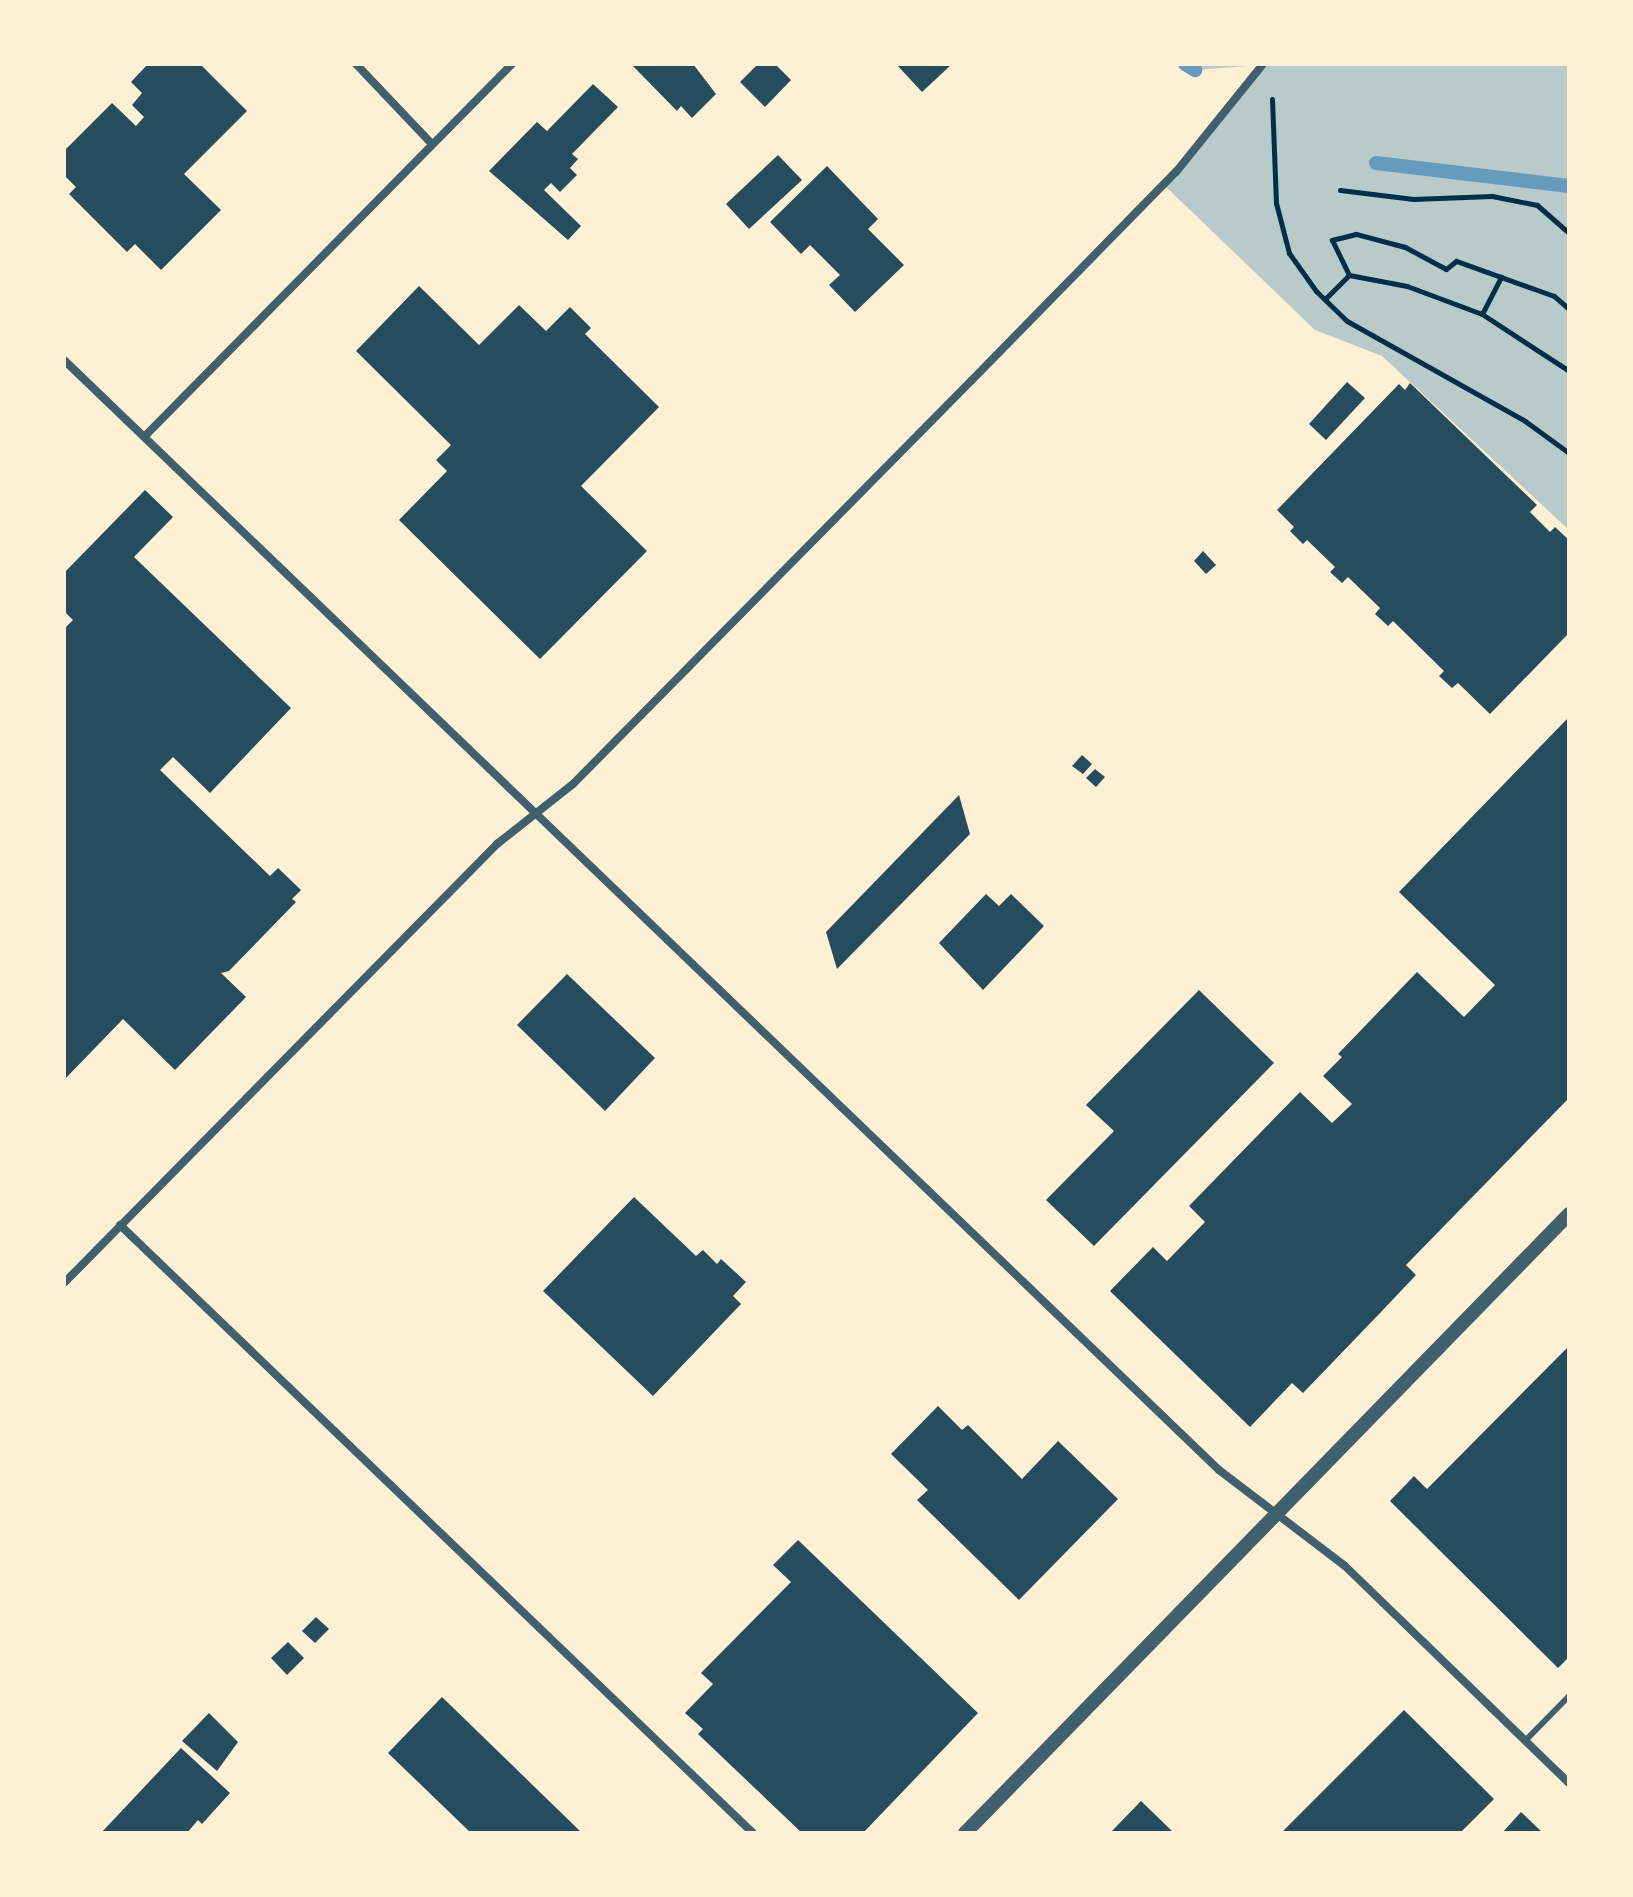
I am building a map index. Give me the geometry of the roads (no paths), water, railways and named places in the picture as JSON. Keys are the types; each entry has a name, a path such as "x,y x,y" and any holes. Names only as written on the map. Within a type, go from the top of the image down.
{"street":[{"path":"356,64 432,144"},
{"path":"144,437 512,64"},
{"path":"64,1283 497,844 573,784 1176,172 1263,64"},
{"path":"64,360 1219,1470 1345,1566 1569,1783"},
{"path":"965,1833 1569,1214"},
{"path":"120,1225 753,1833"}],"lane":[{"path":"1525,1741 1569,1696"}],"waterway":[{"path":"1185,64 1195,70"},
{"path":"1376,163 1569,186"}]}
